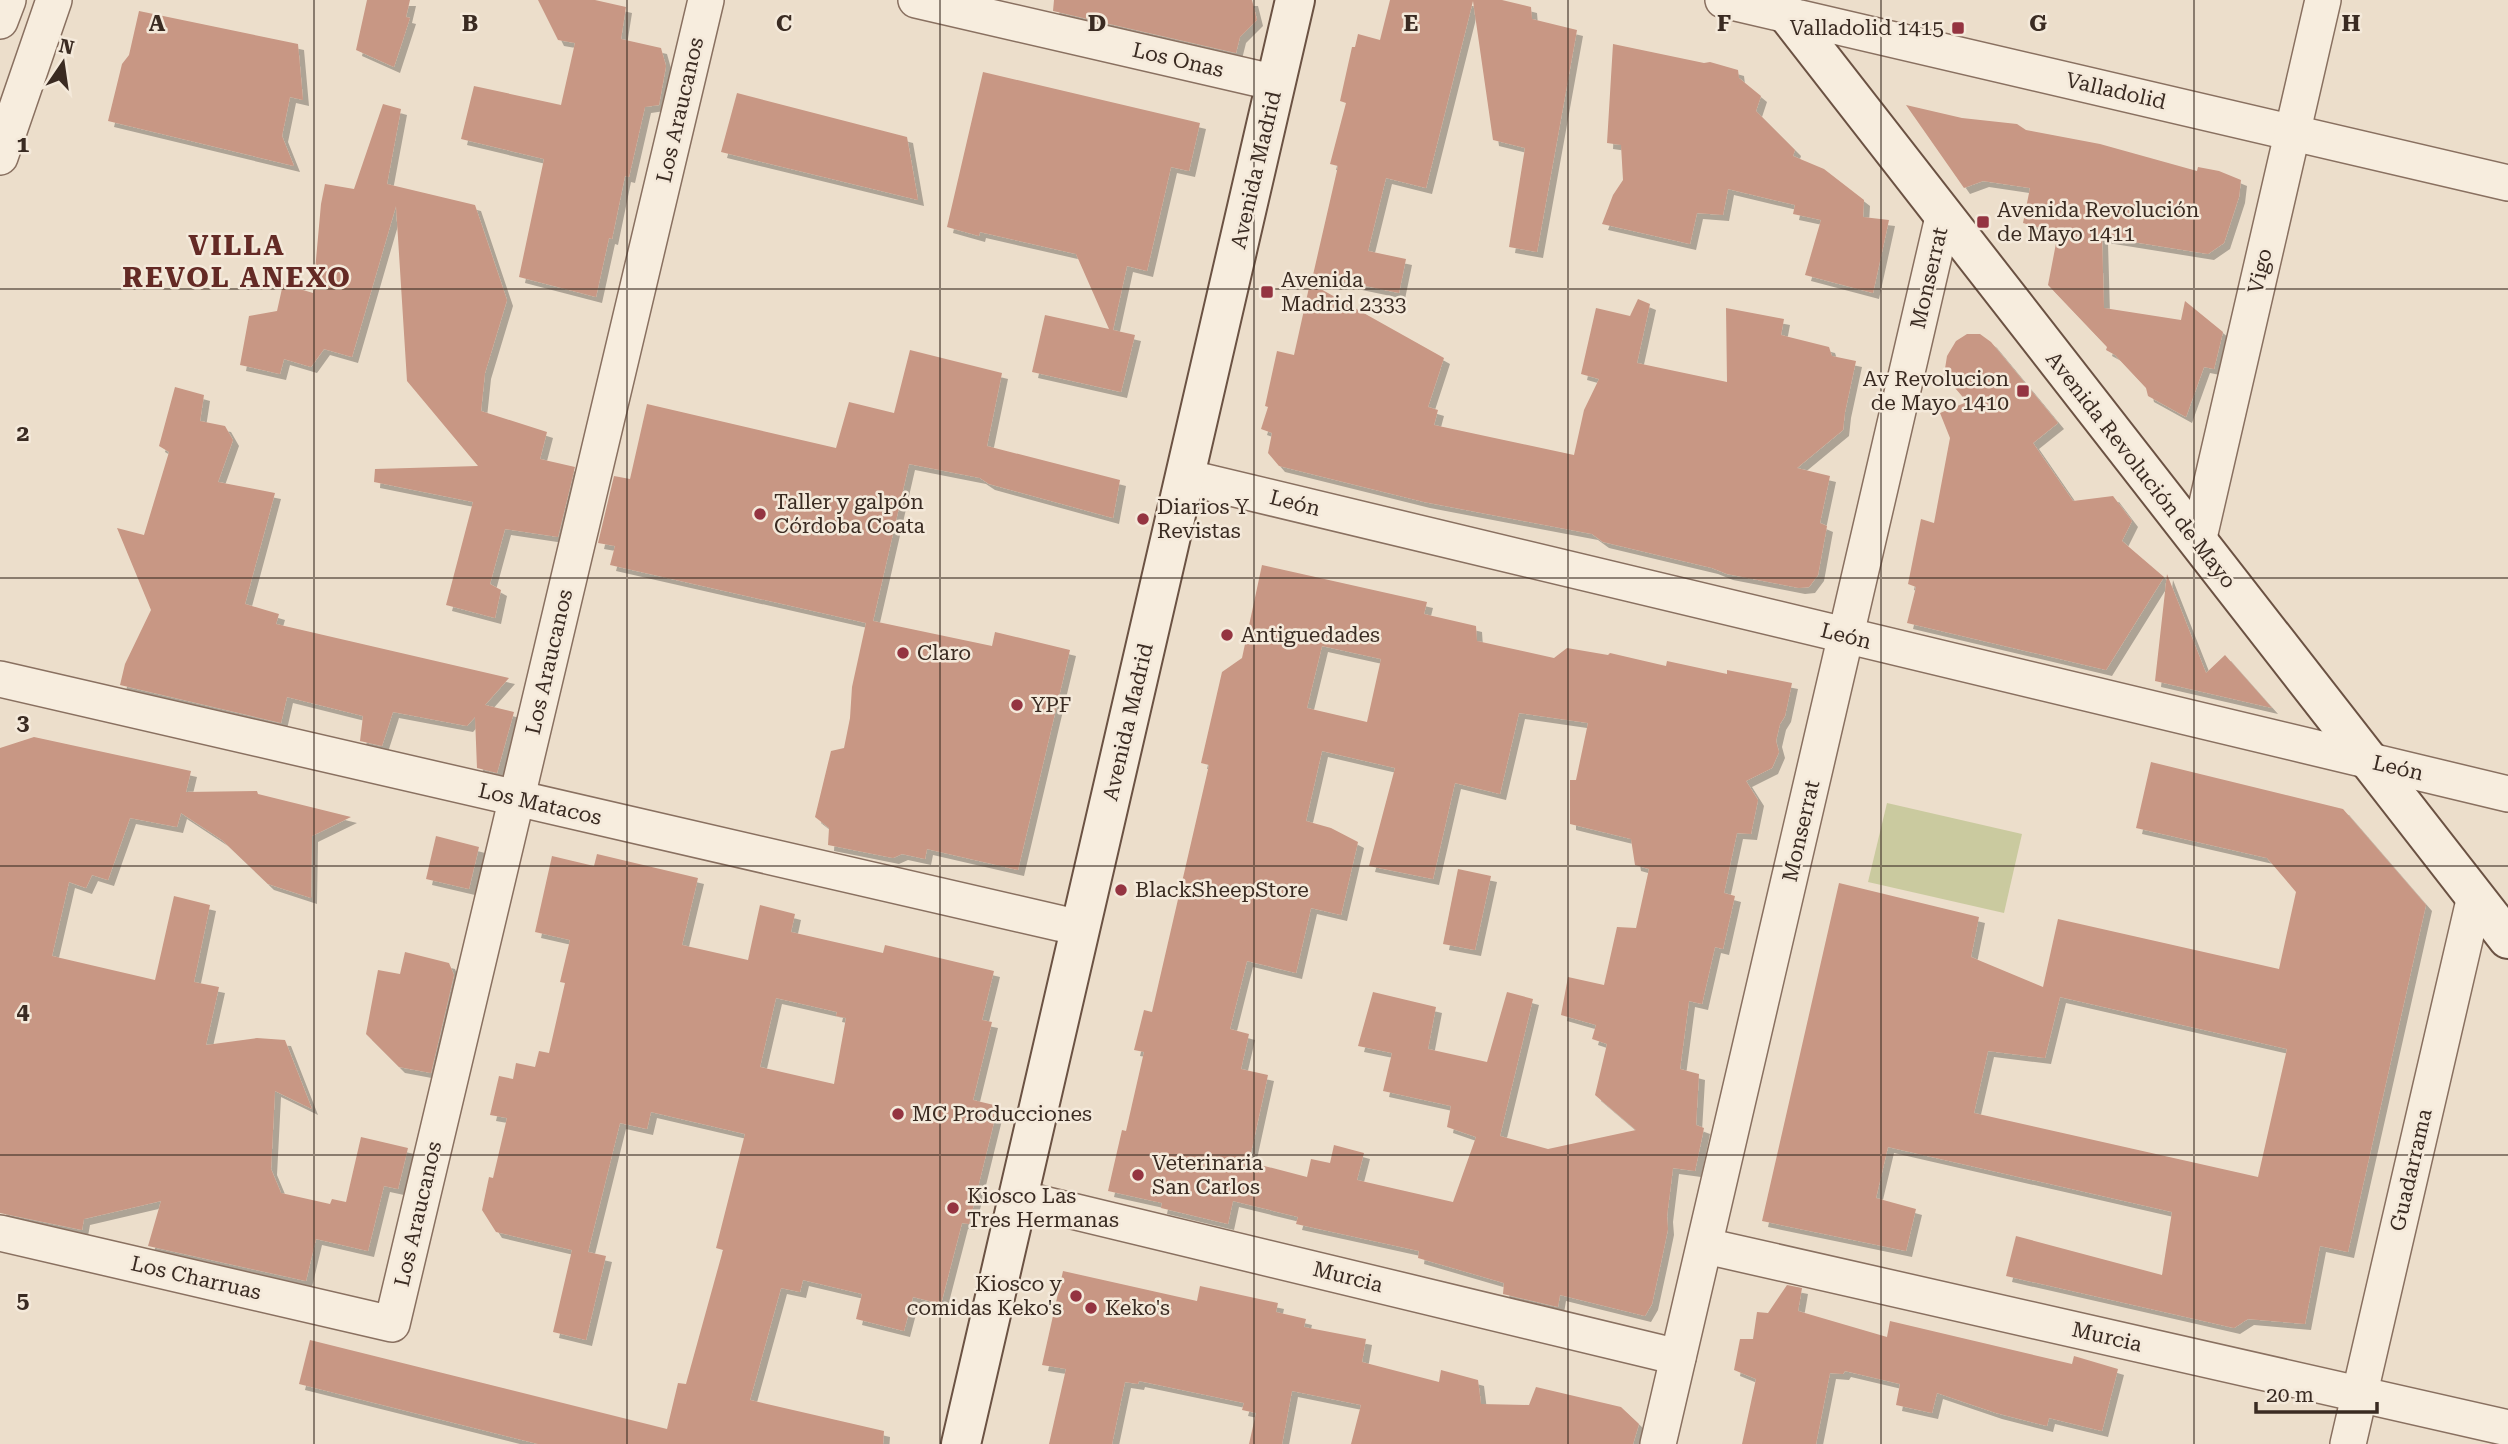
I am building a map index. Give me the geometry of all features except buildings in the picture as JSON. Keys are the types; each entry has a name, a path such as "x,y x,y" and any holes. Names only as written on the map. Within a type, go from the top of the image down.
{"main road":[{"name":"Avenida Madrid","path":"961,1444 1295,0"},
{"name":"Avenida Revolución de Mayo","path":"1788,5 1943,217 2508,939"}],"street":[{"path":"0,21 8,0"},
{"path":"0,157 54,0"},
{"name":"Los Araucanos","path":"392,1324 706,0"},
{"name":"Los Onas","path":"916,0 1276,83"},
{"name":"Valladolid","path":"1723,0 1788,5 2292,132 2508,183"},
{"name":"Vigo","path":"2198,542 2323,0"},
{"name":"Monserrat","path":"1658,1444 1943,217"},
{"name":"León","path":"1185,477 2508,794"},
{"name":"Los Matacos","path":"0,679 1080,928"},
{"name":"Guadarrama","path":"2348,1444 2475,897"},
{"name":"Murcia","path":"1017,1198 1678,1357"},
{"name":"Los Charruas","path":"0,1233 392,1324"},
{"name":"Murcia","path":"1706,1246 2508,1428"}],"green space":[{"path":"1887,803 2022,834 2004,913 1868,882"}],"place":[{"name":"Valladolid 1415","path":"1958,28"},
{"name":"Avenida Revolución de Mayo 1411","path":"1983,222"},
{"name":"Avenida Madrid 2333","path":"1267,292"},
{"name":"Av Revolucion de Mayo 1410","path":"2023,391"},
{"name":"Taller y galpón Córdoba Coata","path":"760,514"},
{"name":"Diarios Y Revistas","path":"1143,519"},
{"name":"Antiguedades","path":"1227,635"},
{"name":"Claro","path":"903,653"},
{"name":"YPF","path":"1017,705"},
{"name":"BlackSheepStore","path":"1121,890"},
{"name":"MC Producciones","path":"898,1114"},
{"name":"Veterinaria San Carlos","path":"1138,1175"},
{"name":"Kiosco Las Tres Hermanas","path":"953,1208"},
{"name":"Kiosco y comidas Keko's","path":"1076,1296"},
{"name":"Keko's","path":"1091,1308"}],"district":[{"name":"VILLA REVOL ANEXO","path":"237,261"}]}
